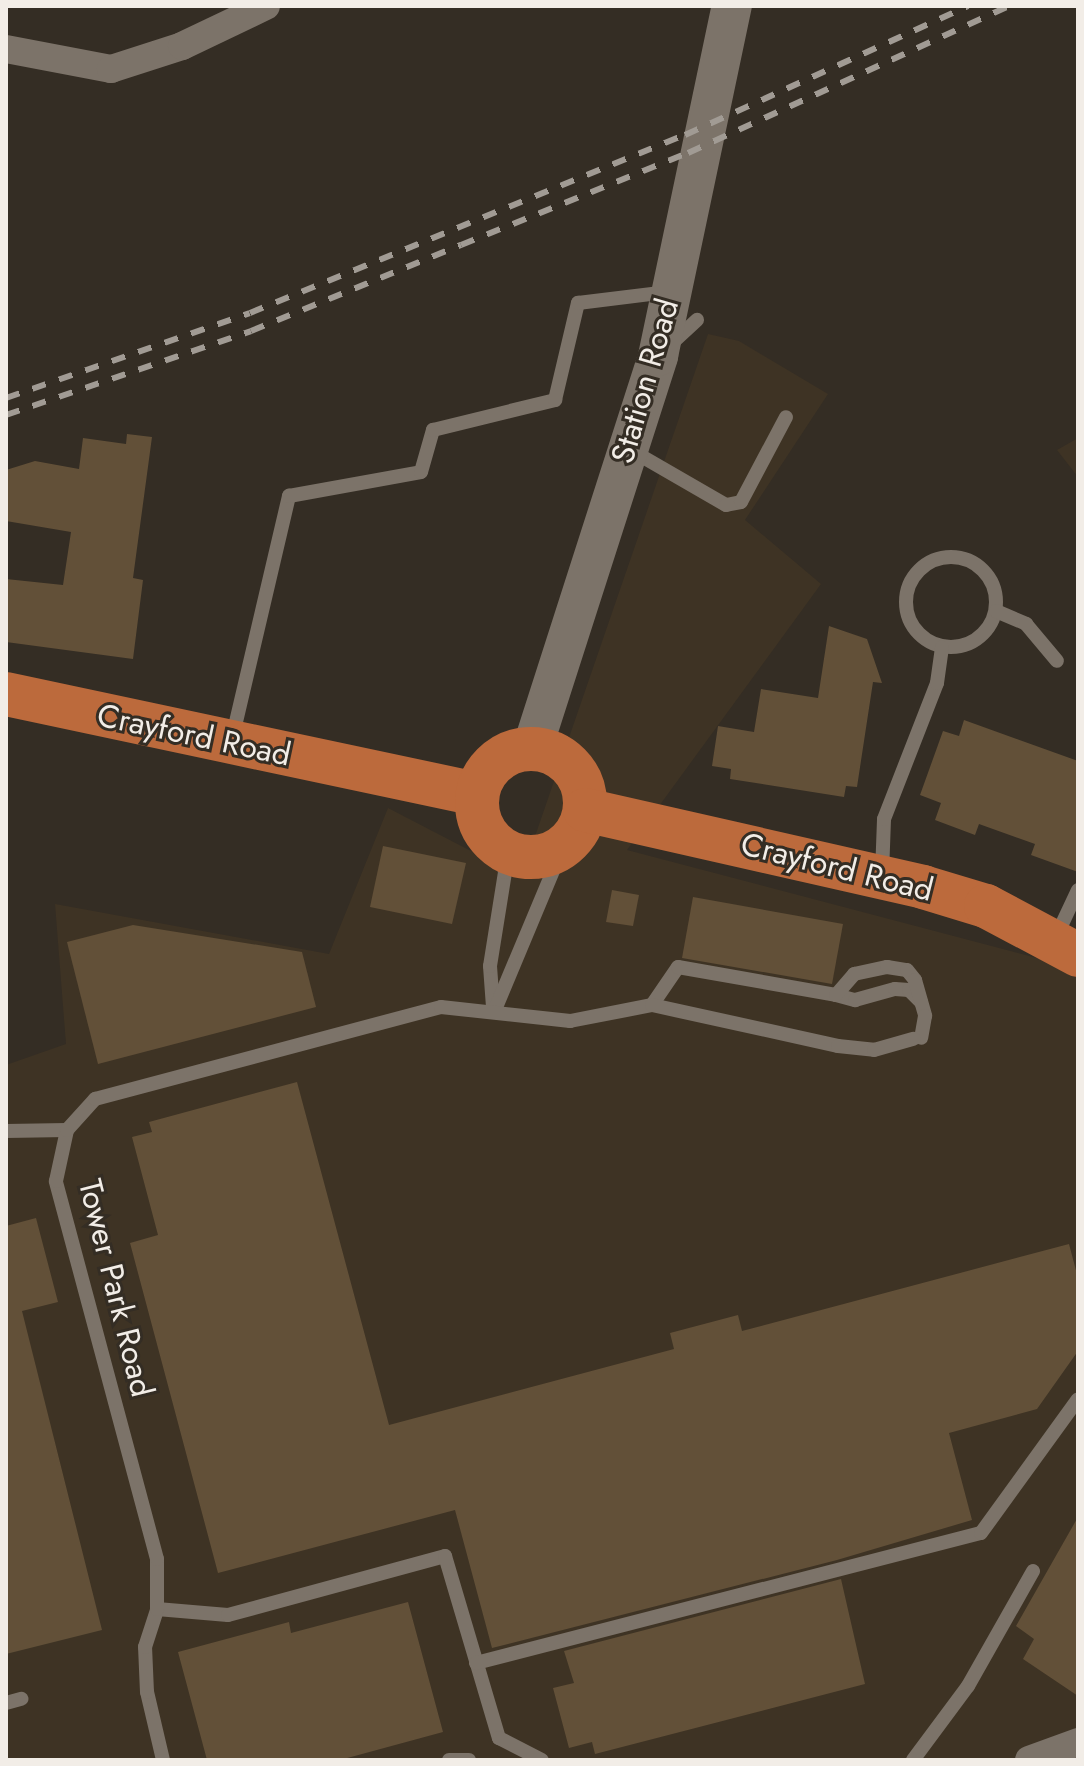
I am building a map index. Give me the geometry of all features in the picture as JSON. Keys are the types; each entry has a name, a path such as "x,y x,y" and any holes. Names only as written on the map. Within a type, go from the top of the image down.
{"main road":[{"name":"Crayford Road","path":"6,694 477,794"},
{"path":"532,749 554,754 572,768 583,788 585,810 578,831 563,847 543,857 521,857 500,849 485,834 477,794 496,761 532,749"},
{"name":"Crayford Road","path":"585,810 882,875 986,906 1066,947"}],"street":[{"path":"6,49 111,69 182,46 266,6"},
{"name":"Station Road","path":"532,749 658,356 684,306 688,222 719,52 732,6"},
{"path":"1029,1760 1078,1742"}],"lane":[{"path":"231,744 289,496 421,472 433,430 555,400 578,303 684,306"},
{"path":"628,448 726,505 741,502 786,417"},
{"path":"960,558 985,572 993,584 996,611 982,636 970,644 942,647 917,633 906,608 912,580 932,561 960,558"},
{"path":"996,611 1026,624 1057,661"},
{"path":"882,875 884,819 937,683 942,647"},
{"path":"494,1012 563,847"},
{"path":"494,1012 490,966 505,872 500,849"},
{"path":"1066,947 1078,890"},
{"path":"836,995 854,974 887,967 907,970 921,1002 917,1038 874,1050 838,1046 652,1005 678,967 855,1000 895,989 909,990 921,1002"},
{"name":"Tower Park Road","path":"163,1760 147,1692 145,1647 157,1609 157,1559 56,1181 67,1130 95,1099 441,1007 570,1021 652,1005"},
{"path":"6,1131 67,1130"},
{"path":"476,1663 981,1533 1078,1399"},
{"path":"157,1609 228,1615 445,1556 499,1738 542,1760"},
{"path":"913,1760 968,1686 1033,1571"},
{"path":"6,1703 21,1699"},
{"path":"449,1760 469,1760"}],"shaded area":[{"path":"708,334 739,341 828,394 745,520 821,584 627,850 1052,962 1078,933 1078,1760 6,1760 6,1065 66,1044 55,904 329,954 388,808 521,877"},
{"path":"1078,438 1078,477 1057,450"}],"building":[{"path":"127,434 152,437 133,578 143,580 133,659 6,642 6,579 63,585 71,532 6,521 6,470 35,461 79,469 83,438 126,444"},
{"path":"829,626 867,639 882,683 873,682 857,787 846,786 844,797 730,779 731,769 712,766 718,726 754,732 761,689 818,698"},
{"path":"964,720 1078,761 1078,872 1031,855 1035,844 979,824 975,835 935,820 941,803 920,795 943,731 959,736"},
{"path":"383,846 466,863 452,924 370,907"},
{"path":"612,890 639,895 633,926 606,922"},
{"path":"693,897 843,924 832,984 682,958"},
{"path":"133,925 302,952 316,1007 98,1064 67,942"},
{"path":"297,1082 389,1425 674,1349 670,1333 738,1315 742,1331 1069,1244 1078,1278 1078,1351 1037,1409 949,1433 972,1520 837,1560 492,1648 455,1510 218,1573 130,1243 158,1235 132,1137 152,1132 149,1122"},
{"path":"36,1218 58,1302 22,1311 102,1630 6,1654 6,1226"},
{"path":"1078,1517 1078,1696 1023,1659 1034,1639 1016,1626"},
{"path":"841,1579 865,1684 595,1754 592,1742 569,1748 553,1688 574,1683 564,1651"},
{"path":"408,1602 443,1732 340,1760 207,1760 178,1652 289,1622 291,1633"}],"railway":[{"path":"6,398 250,313 685,135 968,6"},
{"path":"6,415 251,331 688,153 1009,6"}]}
